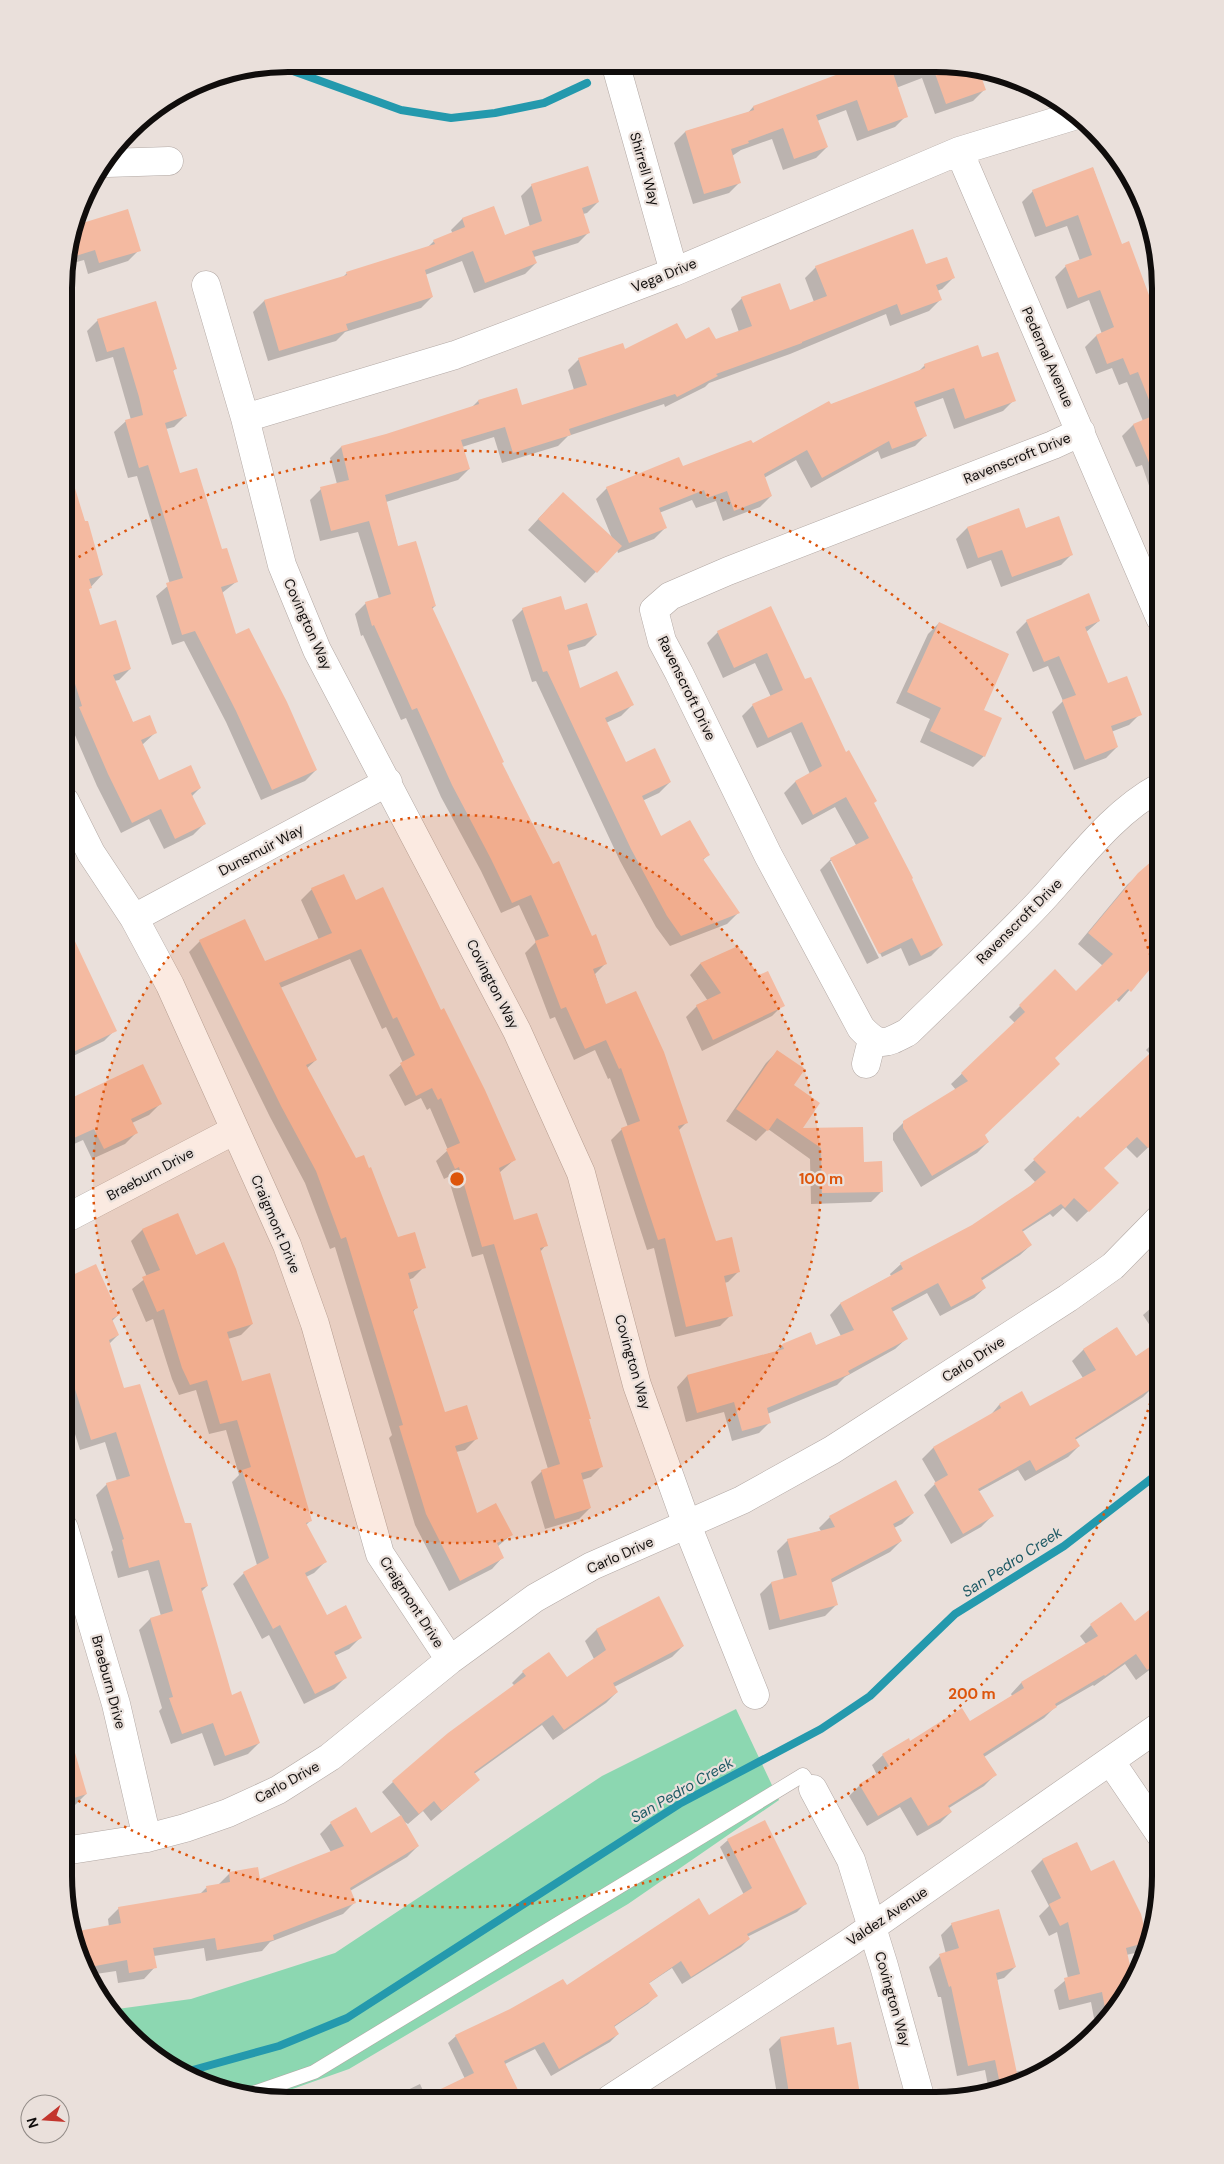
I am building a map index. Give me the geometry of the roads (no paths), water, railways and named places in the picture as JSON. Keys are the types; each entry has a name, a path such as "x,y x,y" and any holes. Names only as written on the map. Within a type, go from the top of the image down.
{"street":[{"name":"Shirrell Way","path":"618,72 674,272"},
{"name":"Vega Drive","path":"245,418 455,355 674,272 959,151 1068,118"},
{"name":"Pedernal Avenue","path":"959,151 1152,599"},
{"path":"113,163 168,161"},
{"name":"Covington Way","path":"206,285 245,418 282,565 317,650 388,782 517,1031 582,1173 637,1385 687,1525 755,1695"},
{"name":"Ravenscroft Drive","path":"1081,432 1053,445 728,571 670,596 654,610 662,640 768,854 861,1028 869,1052 908,1032 1037,905 1112,823 1141,797 1152,791"},
{"name":"Dunsmuir Way","path":"134,918 388,782"},
{"name":"Craigmont Drive","path":"72,815 91,854 134,918 170,985 287,1245 315,1324 380,1554 450,1660"},
{"name":"Braeburn Drive","path":"72,1215 235,1130"},
{"name":"Carlo Drive","path":"72,1850 147,1838 185,1828 228,1813 278,1790 330,1757 450,1660 535,1598 592,1566 687,1525 784,1478 832,1450 1068,1298 1113,1266 1152,1226"},
{"name":"Braeburn Drive","path":"72,1555 116,1704 147,1838"},
{"name":"Valdez Avenue","path":"621,2092 872,1927 1152,1732"},
{"path":"1111,1762 1152,1822"},
{"name":"Covington Way","path":"813,1789 851,1860 919,2092"}],"lane":[{"path":"262,2090 314,2072 803,1774 813,1789"}],"waterway":[{"path":"296,72 401,110 451,118 495,113 544,103 587,83"},
{"name":"San Pedro Creek","path":"194,2070 279,2046 347,2018 681,1803 821,1729 870,1696 955,1614 1064,1546 1152,1478"}]}
